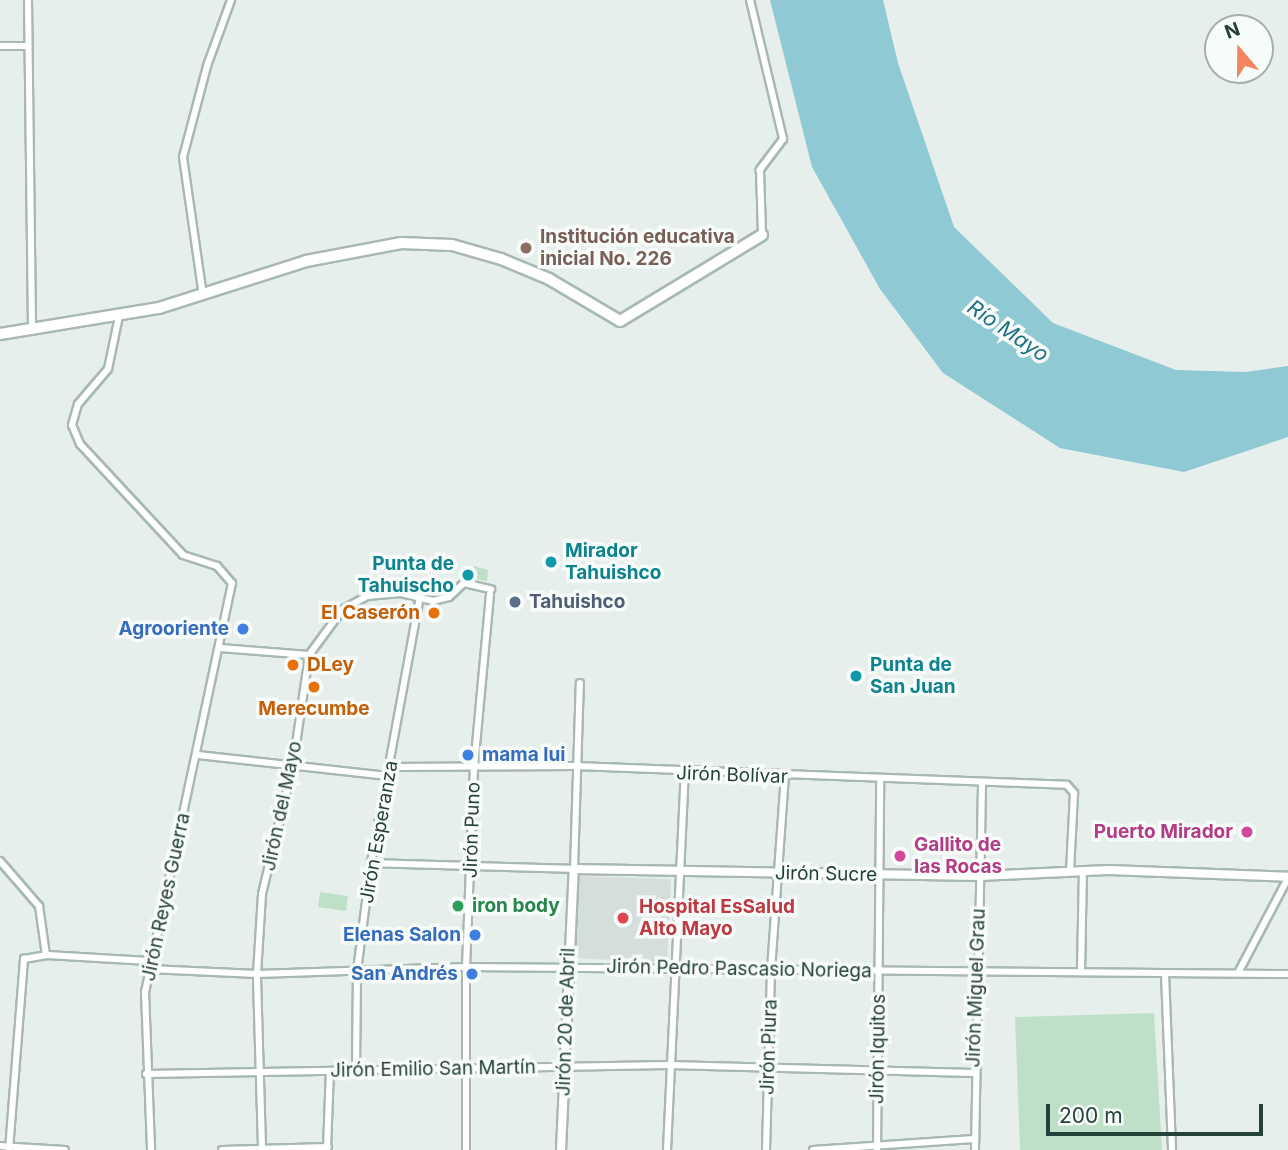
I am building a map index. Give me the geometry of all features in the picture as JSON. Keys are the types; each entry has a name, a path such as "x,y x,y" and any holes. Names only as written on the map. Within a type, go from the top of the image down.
{"main road":[{"path":"0,334 119,316 203,296 345,251 401,243 452,245 501,258 549,279 620,321 762,235"}],"street":[{"path":"28,0 32,331"},
{"path":"203,296 183,157 207,66 231,0"},
{"path":"750,0 783,139 760,170 762,235"},
{"path":"0,46 29,46"},
{"name":"Jirón Reyes Guerra","path":"119,316 108,369 78,404 72,425 80,444 183,555 217,566 232,583 198,755 149,965 144,1019 152,1150"},
{"name":"Jirón Puno","path":"420,597 433,601 449,597 464,583 490,592 474,767 466,967 466,1150"},
{"path":"220,648 309,655 351,602 389,594 420,597"},
{"name":"Jirón Esperanza","path":"356,1069 357,971 371,863 420,597"},
{"name":"Jirón del Mayo","path":"262,1147 257,974 262,894 293,765 309,655"},
{"name":"Jirón 20 de Abril","path":"561,1150 580,684"},
{"path":"198,755 388,776"},
{"name":"Jirón Bolívar","path":"390,767 576,766 685,774 1073,787 1070,872"},
{"path":"667,1150 668,1066 685,774"},
{"name":"Jirón Piura","path":"766,1150 771,970 785,777"},
{"name":"Jirón Iquitos","path":"877,1148 880,779"},
{"name":"Jirón Miguel Grau","path":"975,1150 973,1073 982,783"},
{"path":"0,861 39,906 46,955"},
{"path":"371,863 574,869"},
{"name":"Jirón Sucre","path":"574,869 980,876 1083,871 1288,878"},
{"path":"1081,972 1083,871"},
{"path":"1238,973 1288,878"},
{"name":"Jirón Pedro Pascasio Noriega","path":"9,1148 24,959 46,955 257,974 466,967 1288,974"},
{"path":"1165,974 1172,1150"},
{"name":"Jirón Emilio San Martín","path":"146,1074 668,1066 973,1073"},
{"path":"222,1150 262,1147 327,1149 330,1070"},
{"path":"250,1148 262,1132"},
{"path":"813,1150 877,1148 974,1139"},
{"path":"0,1146 65,1150"}],"shaded area":[{"name":"Hospital EsSalud Alto Mayo","path":"578,876 671,879 667,963 574,958"}],"green space":[{"path":"474,566 488,570 487,581 467,578"},
{"path":"320,892 348,896 346,911 318,907"},
{"path":"1154,1013 1162,1150 1020,1150 1015,1017"}],"water":[{"name":"Río Mayo","path":"770,0 883,0 898,63 954,227 1053,323 1176,370 1246,372 1288,366 1288,437 1184,472 1060,448 943,373 880,289 812,167"}],"place":[{"name":"Institución educativa inicial No. 226","path":"526,248"},
{"name":"Mirador Tahuishco","path":"551,562"},
{"name":"Punta de Tahuischo","path":"468,575"},
{"name":"Tahuishco","path":"515,602"},
{"name":"El Caserón","path":"434,613"},
{"name":"Agrooriente","path":"243,629"},
{"name":"DLey","path":"293,665"},
{"name":"Punta de San Juan","path":"856,676"},
{"name":"Merecumbe","path":"314,687"},
{"name":"mama lui","path":"468,755"},
{"name":"Puerto Mirador","path":"1247,832"},
{"name":"Gallito de las Rocas","path":"900,856"},
{"name":"iron body","path":"458,906"},
{"name":"Hospital EsSalud Alto Mayo","path":"623,918"},
{"name":"Elenas Salon","path":"475,935"},
{"name":"San Andrés","path":"472,974"}]}
